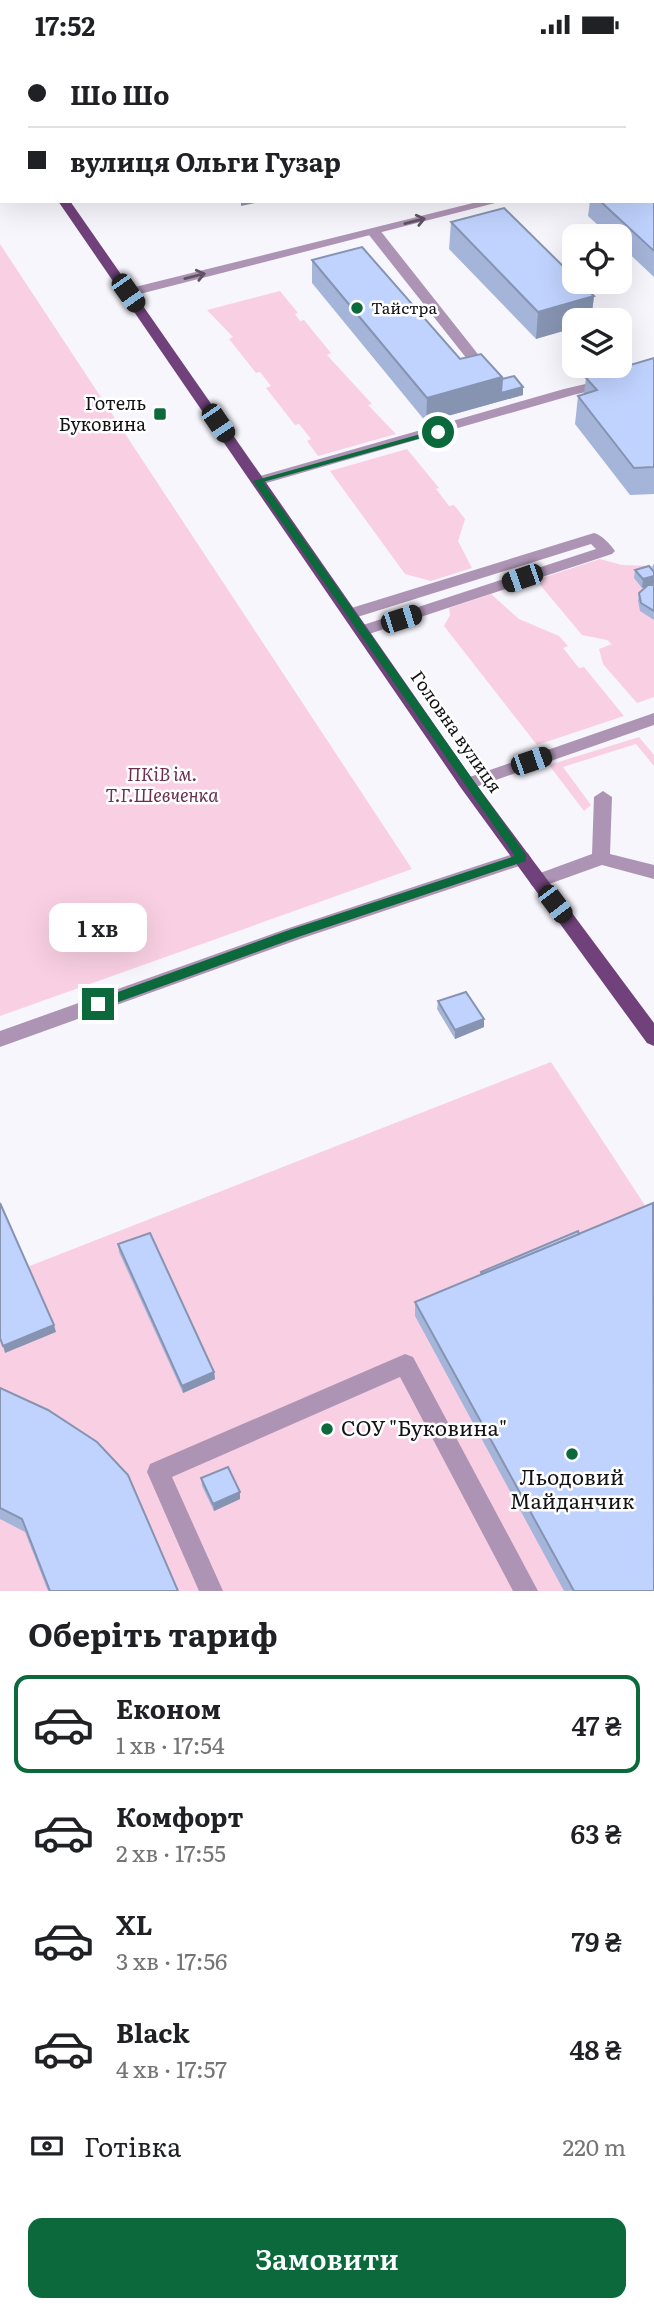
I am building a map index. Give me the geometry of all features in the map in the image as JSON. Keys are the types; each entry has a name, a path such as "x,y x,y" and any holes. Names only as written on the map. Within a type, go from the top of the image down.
{"main road":[{"name":"Головна вулиця","path":"65,203 467,784 654,1038"}],"street":[{"path":"128,293 489,203"},
{"path":"374,232 476,362"},
{"path":"258,481 654,372"},
{"path":"351,614 594,538 607,551 363,631"},
{"path":"467,784 654,719"},
{"path":"601,858 603,797"},
{"path":"0,1039 293,934 522,858"},
{"path":"538,881 601,858 654,872"},
{"path":"211,1591 158,1472 405,1364 526,1591"}],"green space":[{"name":"ПКіВ ім. Т.Г.Шевченка","path":"0,244 412,869 0,1016"},
{"path":"280,291 298,313 295,314 300,321 304,320 331,353 327,355 396,434 318,456 307,441 311,439 299,424 295,425 266,388 271,386 260,372 256,373 229,339 233,337 207,310"},
{"path":"407,449 439,488 436,489 449,506 454,505 465,519 458,541 472,568 431,581 405,574 330,471"},
{"path":"600,559 622,565 654,566 654,697 637,703 603,664 599,649 612,644 607,640 582,635 536,580"},
{"path":"491,594 519,619 559,636 568,646 563,648 579,668 584,667 624,716 537,745 444,626 450,615 449,608"},
{"path":"639,737 654,755 654,766 636,744 563,767 591,805 584,811 549,765"},
{"name":"СОУ \"Буковина\"","path":"551,1062 652,1216 654,1591 0,1591 0,1207 27,1267"}],"building":[{"path":"602,203 654,203 654,251 632,231 632,224 625,224"},
{"path":"504,208 562,265 562,294 594,296 538,312 451,222"},
{"path":"362,247 460,359 481,354 502,377 427,398 312,260"},
{"path":"654,358 654,467 634,468 578,396 597,390 586,378 632,378 632,364"},
{"path":"514,376 523,387 501,393 502,379"},
{"path":"649,566 654,576 643,579 635,570"},
{"path":"648,585 654,585 654,611 641,603 639,593"},
{"path":"466,992 484,1019 455,1030 438,1001"},
{"path":"0,1203 54,1325 3,1346 0,1338"},
{"name":"Льодовий Майданчик","path":"653,1203 654,1591 574,1591 415,1302"},
{"path":"578,1231 579,1234 482,1274 481,1272"},
{"path":"150,1233 214,1372 182,1386 118,1244"},
{"path":"0,1388 48,1410 97,1442 128,1475 178,1591 50,1591 22,1519 0,1508"},
{"path":"228,1467 240,1492 213,1504 201,1478"}],"place":[{"name":"Тайстра","path":"357,308"},
{"name":"Готель Буковина","path":"160,414"},
{"name":"СОУ \"Буковина\"","path":"327,1429"},
{"name":"Льодовий Майданчик","path":"572,1454"}],"route":[{"path":"98,1004 293,934 522,858 467,784 258,481 438,432"}]}
